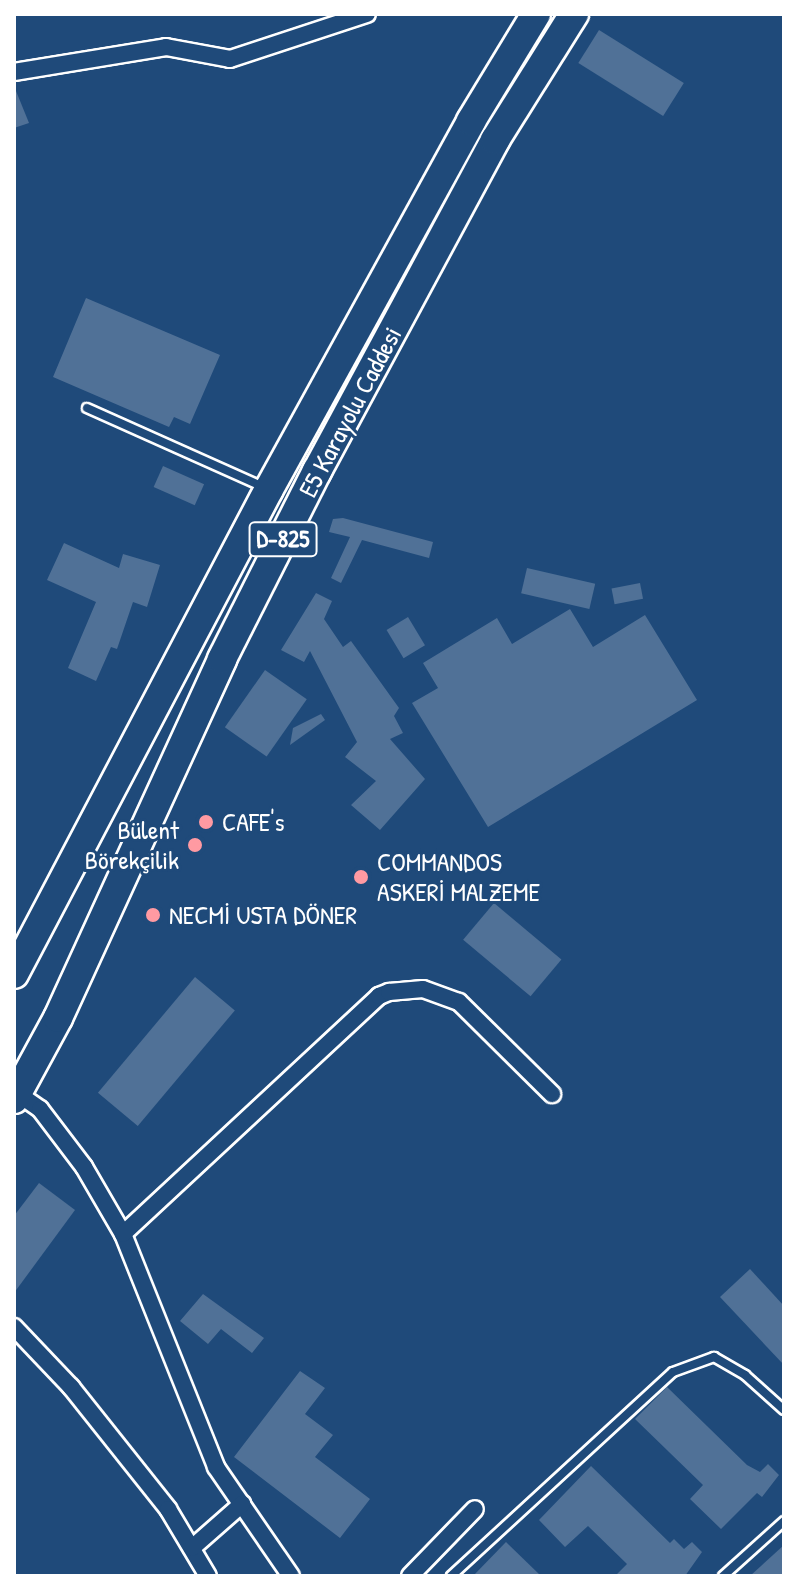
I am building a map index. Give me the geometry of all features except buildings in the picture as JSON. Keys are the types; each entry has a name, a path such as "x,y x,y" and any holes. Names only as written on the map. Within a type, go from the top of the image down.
{"highway":[{"name":"E5 Karayolu Caddesi","path":"14,974 269,489 471,121 536,14"},
{"name":"E5 Karayolu Caddesi","path":"18,1091 58,1018 222,659 317,471 495,140 574,14"},
{"path":"14,1051 22,1062 18,1091"}],"street":[{"path":"14,72 166,47 230,59 367,14"},
{"path":"123,1234 379,996 389,992 423,989 459,1002 552,1094"},
{"path":"18,1091 40,1109 84,1167 123,1234 216,1467 291,1576"},
{"path":"14,1327 71,1387 168,1509 208,1576"},
{"path":"192,1548 242,1504"},
{"path":"410,1576 475,1509"}],"lane":[{"path":"87,408 269,489"},
{"path":"451,1576 673,1372 714,1357 745,1375 784,1410"},
{"path":"723,1576 784,1521"}],"place":[{"name":"CAFE's","path":"206,822"},
{"name":"Bülent Börekçilik","path":"195,845"},
{"name":"COMMANDOS ASKERİ MALZEME","path":"361,877"},
{"name":"NECMİ USTA DÖNER","path":"153,915"}]}
